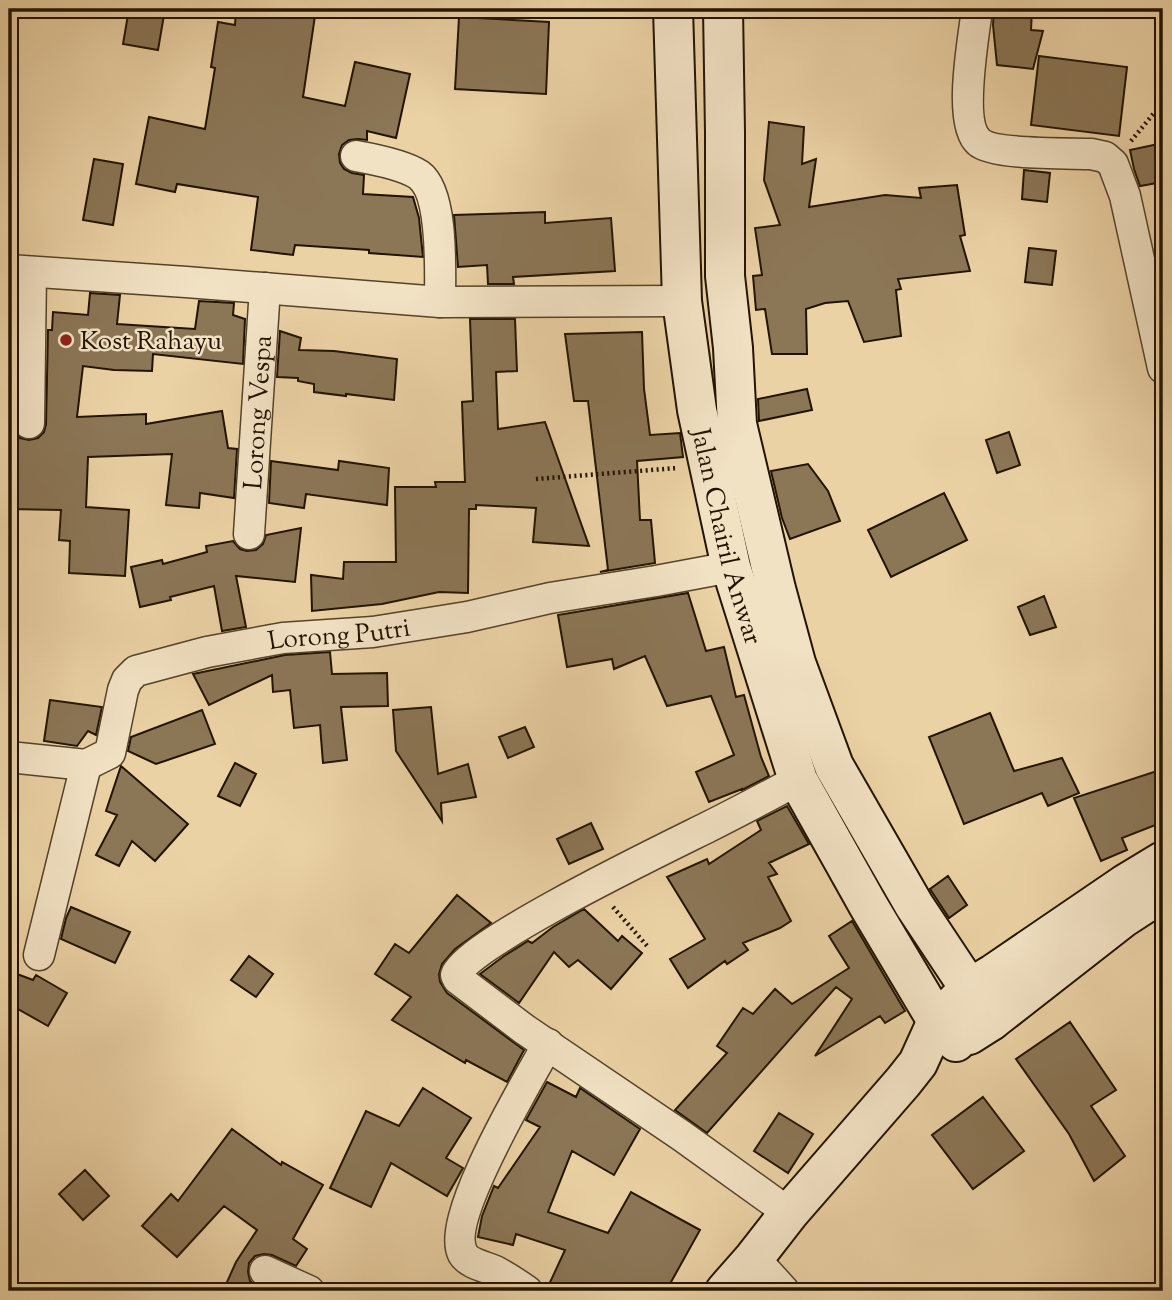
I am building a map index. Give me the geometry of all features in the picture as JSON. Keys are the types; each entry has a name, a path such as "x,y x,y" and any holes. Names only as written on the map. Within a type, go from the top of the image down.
{"main road":[{"name":"Jalan Chairil Anwar","path":"673,9 682,301 697,410 731,567 798,780 868,905 946,1032"},
{"name":"Jalan Chairil Anwar","path":"723,9 725,276 733,348 737,424 776,589 796,663 834,766 914,905 991,1021"},
{"path":"725,1291 946,1032 970,988 1163,861"},
{"path":"946,1032 991,1021 1124,918 1163,892"}],"street":[{"path":"977,9 968,94 971,128 979,142 997,149 1091,154 1105,157 1113,164 1125,196 1163,368"},
{"path":"356,156 376,159 420,176 430,190 435,205 440,249 440,302"},
{"path":"29,423 20,271 440,302 682,301"},
{"name":"Lorong Vespa","path":"249,534 265,288"},
{"name":"Lorong Putri","path":"86,765 110,753 123,690 127,680 136,671 207,652 283,638 373,632 731,567"},
{"path":"9,757 86,765 39,954"},
{"path":"789,1213 682,1136 524,1029 456,975 474,955 536,916 798,780"},
{"path":"527,1291 495,1271 464,1257 460,1237 468,1203 487,1154 548,1044"},
{"path":"754,1258 784,1291"},
{"path":"265,1271 309,1291"}],"path":[{"path":"1113,164 1159,107 1163,92"},
{"path":"536,479 710,466"},
{"path":"594,886 648,947"}],"building":[{"path":"129,9 165,9 158,50 123,44"},
{"path":"236,9 316,9 303,97 345,106 355,62 410,74 396,138 367,131 367,140 349,140 342,145 339,154 344,169 364,175 363,194 413,197 419,218 423,257 295,245 293,255 251,250 258,197 177,184 175,192 136,184 149,117 205,129 215,68 211,67 218,22 235,25"},
{"path":"994,9 1032,9 1031,30 1043,31 1033,69 997,65"},
{"path":"459,17 549,22 546,94 455,89"},
{"path":"1039,56 1127,67 1119,136 1031,125"},
{"path":"769,122 804,127 802,164 816,159 809,207 885,195 921,198 919,188 957,185 965,235 960,236 970,271 898,279 901,289 896,290 901,336 864,342 848,301 825,303 806,309 807,354 772,354 765,309 756,310 753,276 762,275 755,228 780,225 764,180"},
{"path":"1163,143 1163,182 1140,186 1130,150"},
{"path":"94,159 123,164 113,225 83,220"},
{"path":"1024,170 1050,173 1047,202 1022,199"},
{"path":"545,212 545,223 611,218 615,271 513,277 514,284 488,284 487,265 458,267 454,215"},
{"path":"1029,248 1056,251 1052,285 1025,282"},
{"path":"90,293 120,295 117,324 195,329 199,301 234,303 233,315 245,319 243,364 153,354 152,371 83,366 77,417 146,414 146,424 222,411 228,448 237,449 234,498 200,493 199,508 166,505 172,454 88,457 86,507 129,510 125,576 69,573 70,541 59,540 61,510 9,509 9,327 13,327 13,431 20,438 29,440 38,438 44,432 46,424 48,330 52,330 53,312 88,315"},
{"path":"470,319 515,319 517,371 496,372 498,429 545,422 589,546 533,542 536,508 476,505 476,509 469,509 468,593 439,592 382,604 312,611 311,575 343,579 344,562 396,562 395,487 436,487 435,482 465,482 462,402 473,401"},
{"path":"280,331 301,338 299,350 334,351 397,359 394,400 314,392 314,384 298,381 298,378 277,377"},
{"path":"642,332 644,389 650,435 680,433 683,457 637,461 640,520 651,520 655,563 600,572 608,570 588,401 574,401 565,334"},
{"path":"807,389 812,410 759,421 758,399"},
{"path":"1009,432 1020,465 997,473 986,440"},
{"path":"271,461 338,470 339,461 389,468 387,505 306,494 304,508 269,503"},
{"path":"808,464 828,491 840,521 790,539 771,471"},
{"path":"944,493 967,540 891,577 868,530"},
{"path":"301,528 295,582 236,576 246,627 222,631 214,586 140,607 131,567 162,560 163,564 207,552 206,546 233,541 240,549 256,550 263,544 266,535"},
{"path":"688,593 706,651 724,647 736,697 744,695 769,776 742,790 709,802 696,772 734,755 711,696 667,706 645,656 614,669 612,659 567,667 558,615"},
{"path":"1044,596 1056,627 1030,635 1018,607"},
{"path":"330,652 332,674 387,673 388,706 341,707 347,760 323,763 320,725 294,728 290,690 273,692 272,675 209,705 193,674 285,655"},
{"path":"50,700 102,707 96,735 88,731 77,746 44,741"},
{"path":"431,707 438,774 468,764 476,797 441,803 442,821 396,751 393,710"},
{"path":"202,710 215,744 156,764 128,751 131,737"},
{"path":"990,713 1014,771 1062,758 1079,793 1048,806 1042,793 964,824 929,737"},
{"path":"525,727 534,747 508,758 499,737"},
{"path":"235,763 256,774 240,806 218,796"},
{"path":"121,766 188,824 155,861 132,841 119,866 96,855 117,815 106,811"},
{"path":"1157,771 1163,788 1163,822 1122,838 1127,850 1101,861 1074,798"},
{"path":"787,806 809,844 769,863 777,874 768,877 791,921 743,943 748,950 727,964 725,961 688,988 670,959 705,939 667,877 707,859 709,864 761,830 757,821"},
{"path":"591,823 603,849 569,864 557,839"},
{"path":"948,876 967,905 949,918 930,889"},
{"path":"457,895 491,923 455,949 442,964 440,982 447,993 524,1050 507,1082 466,1060 465,1063 392,1020 411,997 375,974 395,944 409,953"},
{"path":"71,907 130,932 115,963 61,939"},
{"path":"584,909 618,941 622,936 642,953 611,989 578,960 569,967 554,952 519,1003 480,974 528,941 532,943"},
{"path":"852,921 905,1011 885,1023 880,1016 815,1056 852,999 836,987 707,1133 675,1110 727,1053 717,1046 743,1008 753,1014 775,989 792,1004 849,968 829,936"},
{"path":"249,956 273,974 256,997 231,980"},
{"path":"9,971 33,980 36,975 67,993 48,1026 9,1004"},
{"path":"1070,1022 1116,1090 1091,1106 1125,1156 1094,1181 1069,1134 1016,1059"},
{"path":"547,1082 576,1097 580,1088 640,1129 614,1175 572,1151 548,1212 608,1233 631,1192 700,1230 666,1291 546,1291 565,1250 516,1234 513,1245 478,1237 482,1216 494,1186 498,1188 540,1127 526,1120"},
{"path":"423,1088 471,1118 446,1158 463,1168 447,1196 391,1163 371,1207 330,1188 366,1111 399,1126"},
{"path":"983,1097 1024,1151 973,1189 932,1135"},
{"path":"779,1113 813,1134 788,1173 754,1151"},
{"path":"232,1129 281,1165 282,1162 323,1185 293,1239 307,1249 296,1266 264,1254 255,1256 249,1263 250,1281 267,1291 223,1291 236,1262 257,1230 224,1206 177,1257 142,1226 171,1194 178,1201"},
{"path":"85,1170 109,1196 83,1220 59,1194"}],"place":[{"name":"Kost Rahayu","path":"66,340"}]}
